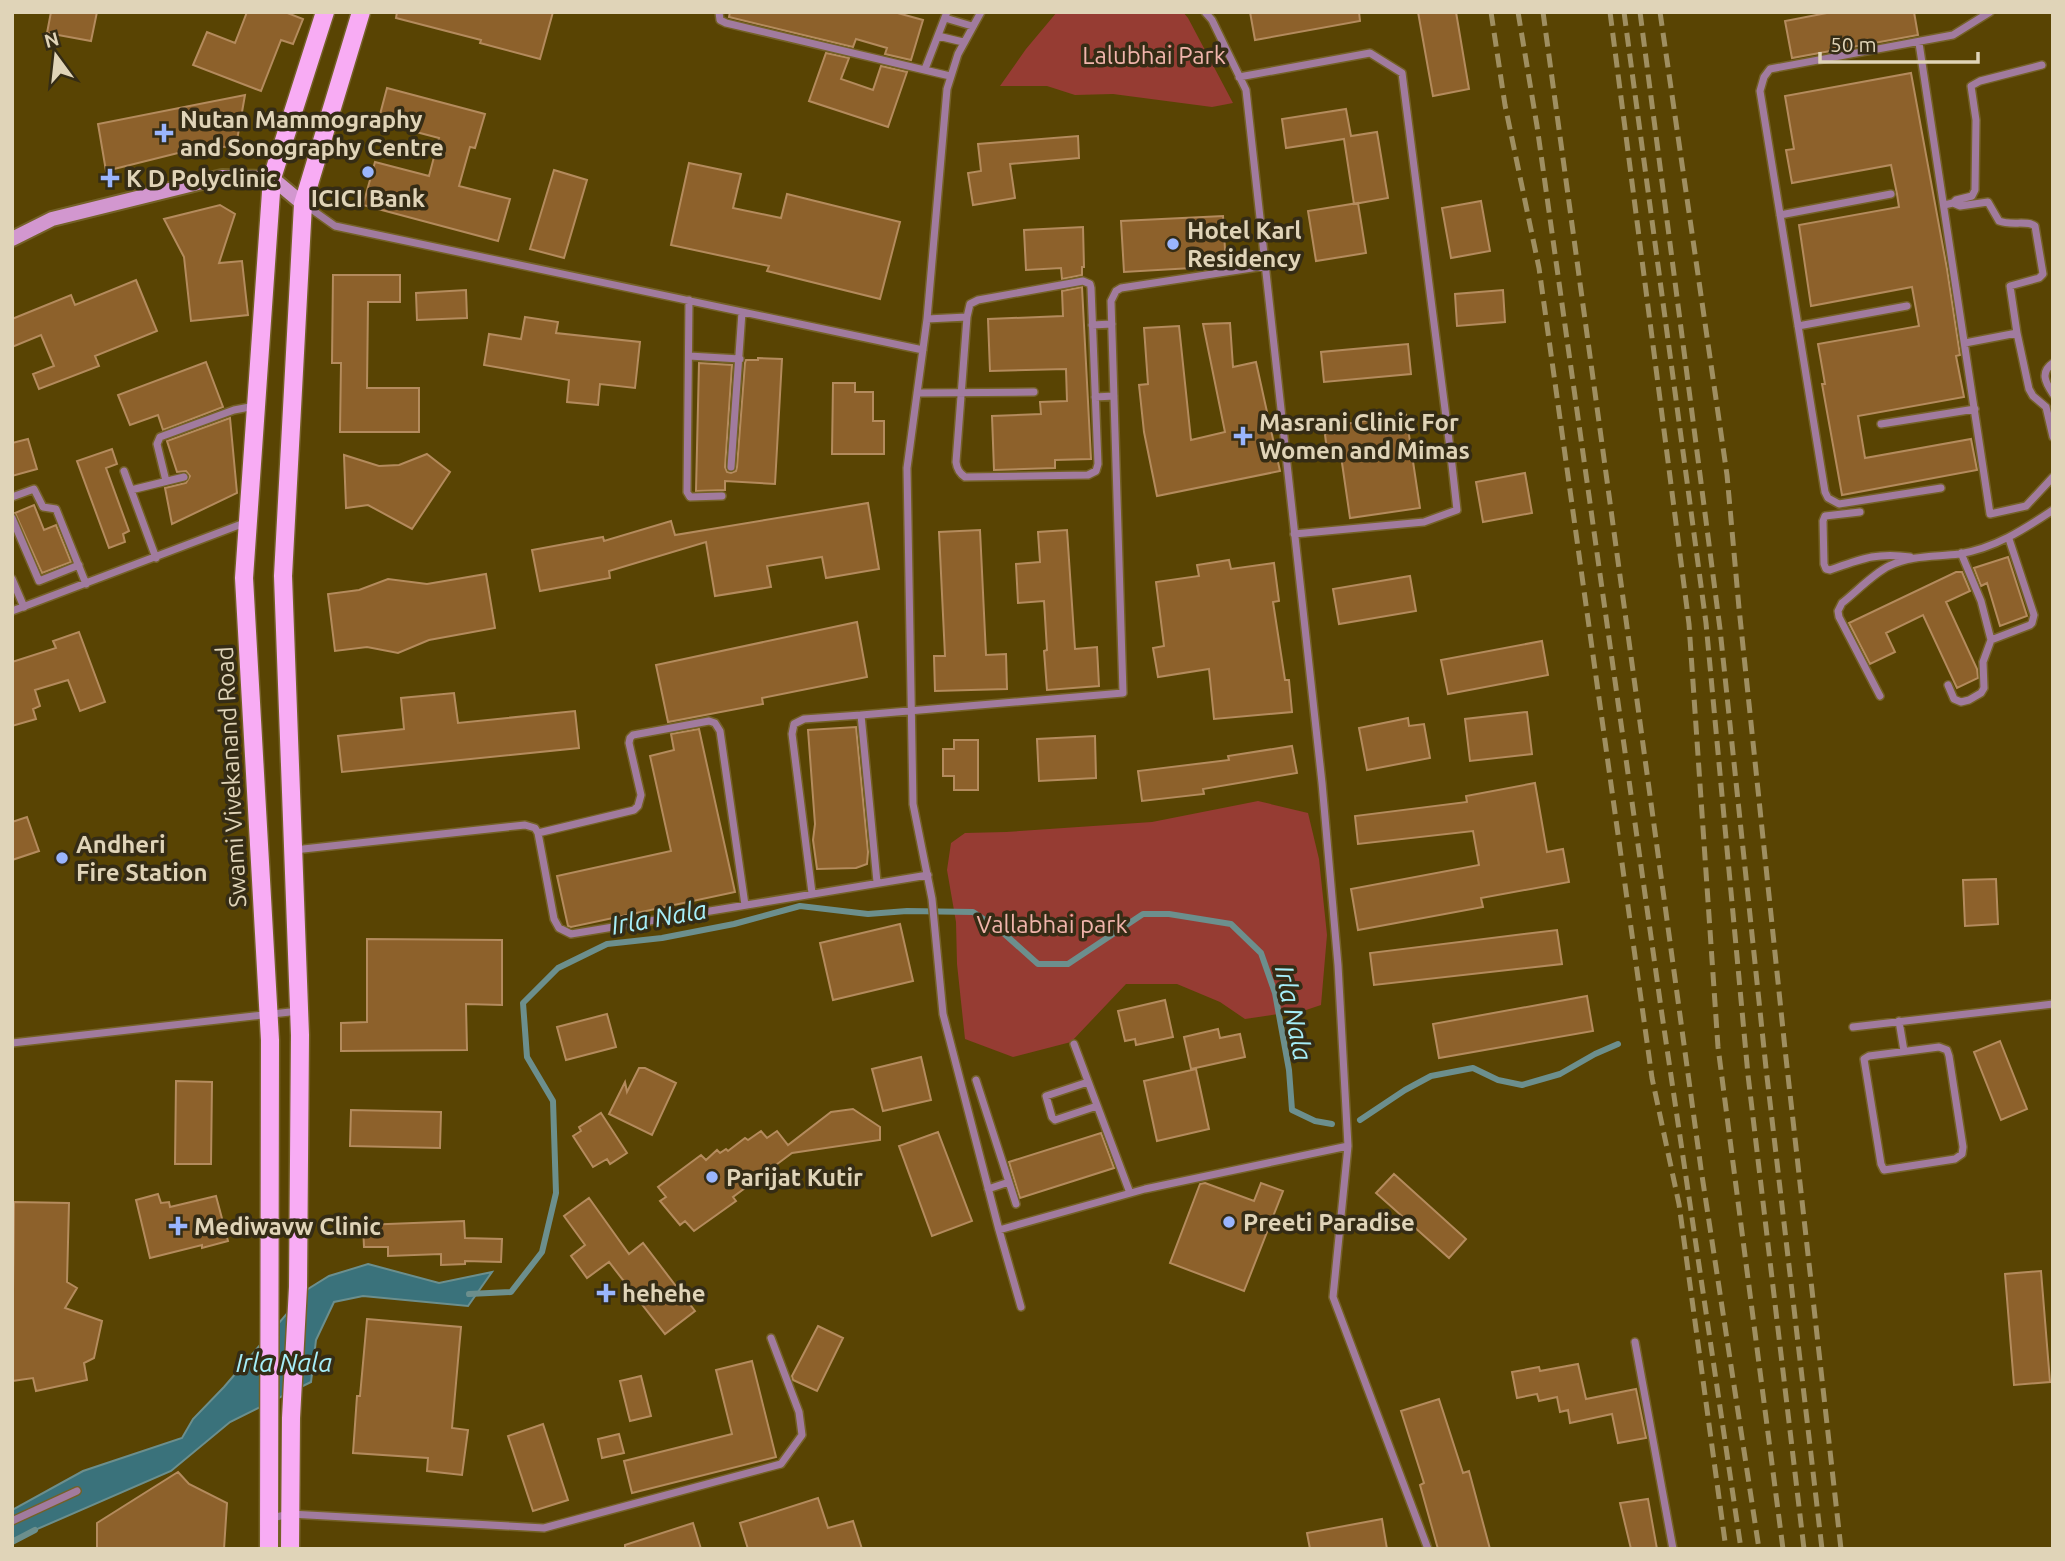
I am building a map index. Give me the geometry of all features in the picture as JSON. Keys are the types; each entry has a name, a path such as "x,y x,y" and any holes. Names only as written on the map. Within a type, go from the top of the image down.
{"main road":[{"name":"Swami Vivekanand Road","path":"269,1549 270,1040 244,578 272,178 325,12"},
{"path":"290,1549 291,1418 299,1287 299,1011 283,576 303,204 361,12"}],"street":[{"path":"719,12 720,20 726,23 950,76"},
{"path":"981,12 964,42 947,89 927,318 907,468 914,804 932,899 943,1014 1021,1307"},
{"path":"1205,12 1212,20 1246,90 1322,783 1338,965 1348,1146 1333,1297 1428,1549"},
{"path":"1941,488 1839,504 1828,498 1825,492 1760,91 1764,77 1770,69 1953,35 1990,12"},
{"path":"925,69 946,15 972,26"},
{"path":"938,36 964,42"},
{"path":"1919,43 1990,514 2026,506 2053,477"},
{"path":"1239,77 1370,53 1402,73 1451,456 1457,510 1424,523 1294,534"},
{"path":"1953,204 1956,200 1972,196 1975,190 1976,120 1971,86 1980,80 2042,65"},
{"path":"12,239 51,219 222,177 272,178 335,226 923,350"},
{"path":"1780,215 1891,194"},
{"path":"1944,205 1988,202 1999,221 2029,223 2035,226 2043,274 2039,278 2010,286 2029,389 2046,407 2053,437"},
{"path":"812,893 792,729 798,720 1123,693 1111,301 1116,291 1121,288 1265,266"},
{"path":"1083,281 1090,284 1091,288 1092,325 1098,464 1096,471 1093,474 965,477 956,463 970,304 978,300 1083,281"},
{"path":"689,300 687,492 690,497 722,496"},
{"path":"1798,326 1907,306"},
{"path":"732,467 742,312"},
{"path":"927,318 967,317"},
{"path":"1092,325 1112,324"},
{"path":"1965,342 2017,333"},
{"path":"689,356 740,359"},
{"path":"2053,363 2045,374 2047,385 2053,394"},
{"path":"917,393 1034,392"},
{"path":"1095,397 1114,396"},
{"path":"166,481 157,444 160,437 234,410 256,406"},
{"path":"1881,424 1975,409"},
{"path":"124,471 156,558"},
{"path":"131,490 184,477"},
{"path":"12,498 34,489 43,508 56,509 86,584"},
{"path":"1860,512 1825,516 1826,569 1881,554 1915,557 1961,554 2009,539 2053,510"},
{"path":"12,518 39,581 79,565"},
{"path":"12,611 248,522"},
{"path":"1991,640 2030,625 2034,620 2009,539"},
{"path":"1948,685 1954,699 1961,702 1981,693 1984,688 1983,662 1991,640 1981,601 1961,554"},
{"path":"1880,696 1838,611 1842,603 1887,567 1915,557"},
{"path":"13,582 23,607"},
{"path":"861,715 877,882"},
{"path":"538,833 634,810 638,806 641,795 629,743 633,736 715,723 720,731 745,905"},
{"path":"293,850 525,825 535,828 554,919 559,928 571,934 928,874"},
{"path":"1853,1027 2053,1004"},
{"path":"12,1043 299,1011"},
{"path":"1899,1021 1904,1052"},
{"path":"1074,1044 1130,1193"},
{"path":"1939,1047 1947,1050 1963,1151 1955,1159 1888,1171 1884,1170 1881,1164 1864,1059 1904,1052 1939,1047"},
{"path":"1088,1082 1046,1096 1052,1117 1055,1120 1097,1106"},
{"path":"963,1092 977,1084 1016,1204"},
{"path":"967,1107 983,1102"},
{"path":"999,1230 1130,1193 1348,1146"},
{"path":"988,1188 1009,1182"},
{"path":"269,1518 290,1514 544,1528 781,1464 802,1435 799,1412 771,1338"},
{"path":"1635,1342 1673,1549"},
{"path":"12,1521 77,1491"}],"green space":[{"name":"Lalubhai Park","path":"1057,12 1183,12 1233,103 1212,107 1113,94 1075,95 1047,86 1000,86"},
{"name":"Vallabhai park","path":"1258,801 1308,813 1319,859 1327,935 1321,1005 1306,1010 1245,1019 1220,1002 1177,984 1126,984 1071,1042 1013,1057 965,1039 957,964 956,922 947,870 951,843 965,833 1152,822"}],"water":[{"name":"Irla Nala","path":"368,1264 439,1283 492,1272 468,1306 363,1296 334,1302 316,1340 311,1382 230,1422 171,1471 12,1540 12,1510 83,1471 182,1438 193,1419 308,1289 329,1276"}],"building":[{"path":"51,12 97,12 91,41 47,33"},
{"path":"247,12 285,12 303,19 293,44 281,40 261,91 193,65 207,32 235,43"},
{"path":"397,12 553,12 540,59 480,43 481,40 396,18"},
{"path":"730,12 894,12 923,20 911,60 885,54 887,48 856,39 853,47 729,17"},
{"path":"1250,12 1359,12 1360,21 1255,40"},
{"path":"1418,12 1456,12 1469,89 1433,96"},
{"path":"1832,12 1914,12 1918,35 1792,58 1785,21"},
{"path":"826,53 849,58 841,79 873,90 881,66 907,72 888,127 809,101"},
{"path":"1911,73 1947,269 1960,355 1956,356 1964,397 1858,416 1865,458 1971,439 1977,470 1842,495 1822,384 1825,384 1818,344 1919,326 1912,287 1811,306 1799,225 1899,207 1891,165 1792,183 1786,150 1794,149 1785,96"},
{"path":"387,88 485,114 475,148 470,147 459,186 510,199 498,241 363,205 375,162 429,176 439,138 378,122"},
{"path":"245,95 236,146 194,149 106,171 98,124"},
{"path":"1346,109 1351,136 1377,132 1388,198 1354,204 1344,139 1286,148 1282,119"},
{"path":"1078,136 1079,158 1010,164 1015,198 973,205 968,173 981,171 978,144"},
{"path":"689,163 741,174 733,208 781,218 787,194 900,222 880,299 767,271 769,266 671,245"},
{"path":"554,170 587,180 564,258 530,249"},
{"path":"1481,201 1490,251 1451,258 1442,208"},
{"path":"1358,203 1366,253 1316,261 1308,211"},
{"path":"220,205 235,214 219,263 242,261 248,315 191,321 184,257 164,219"},
{"name":"Hotel Karl Residency","path":"1223,216 1226,266 1124,272 1121,221"},
{"path":"1083,227 1082,275 1062,279 1061,268 1026,270 1024,230"},
{"path":"333,275 400,275 400,302 368,302 367,388 419,388 419,432 340,432 341,363 332,363"},
{"path":"136,280 157,331 95,356 99,366 39,389 33,374 54,366 41,335 12,347 12,319 71,295 75,305"},
{"path":"1082,287 1091,459 1055,460 1055,468 994,470 992,416 1041,414 1040,402 1067,401 1066,369 990,371 988,319 1063,316 1062,291"},
{"path":"466,290 467,318 417,320 416,293"},
{"path":"1503,290 1505,322 1457,326 1455,294"},
{"path":"525,317 558,322 556,333 640,342 635,388 600,384 598,405 567,402 569,380 484,365 489,334 521,339"},
{"path":"1230,323 1233,367 1256,362 1280,471 1157,496 1144,432 1139,385 1148,384 1144,328 1179,326 1191,440 1225,432 1203,324"},
{"path":"1408,344 1411,374 1324,382 1321,352"},
{"path":"782,359 775,484 725,481 725,490 696,491 699,363 732,365 725,467 727,472 731,473 736,471 737,467 745,363 746,360"},
{"path":"206,362 223,407 163,430 158,415 130,425 118,395"},
{"path":"833,383 855,383 855,392 873,392 873,421 884,421 884,454 832,454"},
{"path":"1406,415 1420,508 1350,518 1341,456 1328,458 1324,427"},
{"path":"230,418 237,493 172,524 165,488 186,483 190,476 186,471 177,472 167,441"},
{"path":"28,439 37,469 12,476 12,443"},
{"path":"112,449 117,464 106,468 129,531 123,534 125,542 109,548 77,461"},
{"path":"427,454 450,472 412,529 368,505 346,508 344,455 379,466 399,465"},
{"path":"1525,473 1532,513 1483,522 1476,482"},
{"path":"868,503 879,569 826,578 822,557 767,566 771,587 715,596 706,542 609,571 610,578 540,591 532,550 603,537 604,541 671,521 675,535"},
{"path":"34,505 44,530 56,525 71,562 42,573 15,513"},
{"path":"980,530 986,655 1006,654 1007,689 935,691 934,656 945,656 939,532"},
{"path":"1067,530 1075,649 1097,647 1099,686 1047,690 1044,601 1018,603 1016,564 1040,562 1038,532"},
{"path":"2008,557 2027,616 2000,626 1987,583 1981,586 1974,568"},
{"path":"1229,560 1231,569 1274,563 1279,601 1273,602 1285,680 1289,680 1292,712 1214,719 1209,669 1158,677 1153,648 1164,646 1156,582 1199,576 1197,565"},
{"path":"1956,572 1962,572 1970,591 1946,602 1977,669 1978,678 1957,688 1923,615 1886,633 1895,652 1870,664 1849,623"},
{"path":"486,574 495,628 429,640 398,653 367,647 335,651 328,594 359,590 388,579 427,584"},
{"path":"1410,576 1416,611 1339,624 1333,589"},
{"path":"857,622 867,677 762,698 763,704 668,722 656,665"},
{"path":"79,632 105,702 80,711 68,680 35,690 40,706 33,709 36,719 12,726 12,662 56,648 53,641"},
{"path":"1542,641 1548,675 1448,694 1441,660"},
{"path":"454,693 458,723 575,711 579,748 342,772 338,736 404,729 401,698"},
{"path":"1527,712 1532,754 1470,761 1465,719"},
{"path":"1408,718 1409,726 1424,724 1430,758 1367,770 1359,728"},
{"path":"856,727 867,864 856,868 817,869 813,840 815,824 808,730"},
{"path":"699,729 735,892 568,926 557,876 671,851 650,756 674,750 671,734"},
{"path":"1095,736 1096,778 1039,781 1037,739"},
{"path":"954,740 978,740 978,790 954,790 954,776 943,776 943,749 954,749"},
{"path":"1292,746 1297,773 1203,789 1204,794 1142,801 1138,771 1229,760 1228,756"},
{"path":"1535,783 1547,852 1563,849 1569,882 1481,898 1483,907 1358,930 1351,889 1479,865 1473,831 1358,844 1355,816 1467,802 1466,796"},
{"path":"27,817 39,851 12,860 12,822"},
{"path":"1996,879 1998,924 1965,926 1963,880"},
{"path":"900,924 913,981 833,1000 820,943"},
{"path":"1557,930 1562,964 1374,985 1370,953"},
{"path":"367,939 502,940 502,1005 466,1004 467,1050 341,1051 341,1023 367,1022"},
{"path":"1587,996 1593,1031 1439,1058 1433,1024"},
{"path":"1165,1000 1173,1037 1136,1045 1135,1039 1125,1041 1118,1011"},
{"path":"607,1014 616,1047 566,1060 557,1027"},
{"path":"1218,1029 1220,1038 1240,1034 1245,1057 1191,1069 1184,1037"},
{"path":"2000,1041 2027,1109 2001,1120 1974,1052"},
{"path":"921,1057 931,1100 883,1111 872,1069"},
{"path":"639,1068 645,1068 676,1083 652,1135 609,1114 625,1082 627,1092"},
{"path":"1196,1069 1209,1129 1157,1141 1144,1081"},
{"path":"176,1081 212,1082 211,1164 175,1164"},
{"name":"Parijat Kutir","path":"853,1109 880,1127 880,1140 792,1153 733,1197 736,1201 694,1231 685,1221 680,1225 660,1201 666,1197 658,1187 701,1155 706,1160 717,1150 720,1153 726,1149 728,1151 745,1138 748,1140 761,1131 767,1138 777,1131 788,1145 831,1112"},
{"path":"351,1110 441,1112 440,1148 350,1146"},
{"path":"601,1113 627,1153 610,1164 607,1159 593,1167 573,1136 581,1131 579,1127"},
{"path":"938,1132 972,1221 932,1236 899,1146"},
{"path":"1101,1133 1114,1168 1020,1198 1009,1162"},
{"path":"1394,1174 1466,1239 1449,1258 1376,1193"},
{"name":"Preeti Paradise","path":"1205,1183 1254,1201 1261,1183 1283,1191 1244,1291 1170,1263 1200,1184"},
{"path":"158,1194 161,1203 169,1202 170,1207 216,1196 228,1241 150,1258 136,1200"},
{"path":"589,1198 629,1254 643,1243 695,1311 665,1334 609,1262 587,1278 571,1256 585,1245 564,1216"},
{"path":"14,1202 69,1203 67,1282 77,1288 65,1308 102,1321 94,1358 84,1363 87,1380 36,1391 33,1378 12,1381"},
{"path":"464,1221 465,1238 502,1239 501,1262 465,1261 465,1264 441,1265 441,1254 388,1256 388,1247 364,1247 363,1225"},
{"path":"2041,1271 2050,1382 2014,1385 2005,1274"},
{"path":"367,1319 461,1327 452,1428 468,1430 462,1475 427,1471 428,1458 353,1453"},
{"path":"818,1326 843,1338 817,1391 793,1380 792,1376"},
{"path":"752,1361 776,1457 632,1493 624,1461 732,1434 716,1370"},
{"path":"1578,1364 1586,1399 1636,1389 1646,1438 1618,1443 1612,1414 1570,1423 1568,1410 1560,1412 1557,1397 1539,1401 1537,1394 1517,1398 1512,1372 1539,1367 1540,1371"},
{"path":"641,1376 651,1416 630,1421 620,1381"},
{"path":"1439,1399 1463,1473 1469,1471 1490,1549 1438,1549 1420,1485 1424,1483 1401,1411"},
{"path":"543,1424 568,1500 533,1511 508,1436"},
{"path":"619,1434 624,1453 602,1458 598,1439"},
{"path":"178,1472 189,1484 227,1503 224,1549 97,1549 97,1523"},
{"path":"818,1498 828,1528 853,1521 862,1549 748,1549 740,1523"},
{"path":"1648,1499 1657,1549 1631,1549 1620,1503"},
{"path":"1382,1519 1387,1549 1310,1549 1307,1533"},
{"path":"693,1523 701,1549 625,1549 625,1545"}],"waterway":[{"name":"Irla Nala","path":"469,1294 511,1292 542,1252 556,1193 553,1101 527,1057 523,1003 558,968 607,944 662,938 734,924 800,906 868,914 907,911 973,912 1000,930 1038,964 1068,964 1143,914 1169,914 1231,924 1261,953 1275,993 1289,1070 1292,1110 1315,1121 1332,1124"},
{"name":"Irla Nala","path":"1360,1120 1431,1076 1473,1068 1498,1080 1522,1085 1560,1074 1618,1044"},
{"name":"Irla Nala","path":"12,1542 35,1530"}],"railway":[{"path":"1491,12 1505,105 1539,268 1652,1078 1679,1204 1726,1549"},
{"path":"1518,12 1537,126 1661,1008 1741,1549"},
{"path":"1543,12 1701,1169 1759,1549"},
{"path":"1610,12 1689,624 1718,1047 1783,1549"},
{"path":"1624,12 1706,623 1748,1075 1804,1549"},
{"path":"1640,12 1720,629 1766,1068 1822,1549"},
{"path":"1660,12 1727,475 1785,1049 1841,1549"}],"place":[{"name":"Nutan Mammography and Sonography Centre","path":"164,133"},
{"name":"ICICI Bank","path":"368,172"},
{"name":"K D Polyclinic","path":"110,178"},
{"name":"Hotel Karl Residency","path":"1173,244"},
{"name":"Masrani Clinic For Women and Mimas","path":"1243,436"},
{"name":"Andheri Fire Station","path":"62,858"},
{"name":"Parijat Kutir","path":"712,1177"},
{"name":"Preeti Paradise","path":"1229,1222"},
{"name":"Mediwavw Clinic","path":"178,1226"},
{"name":"hehehe","path":"606,1293"}]}
